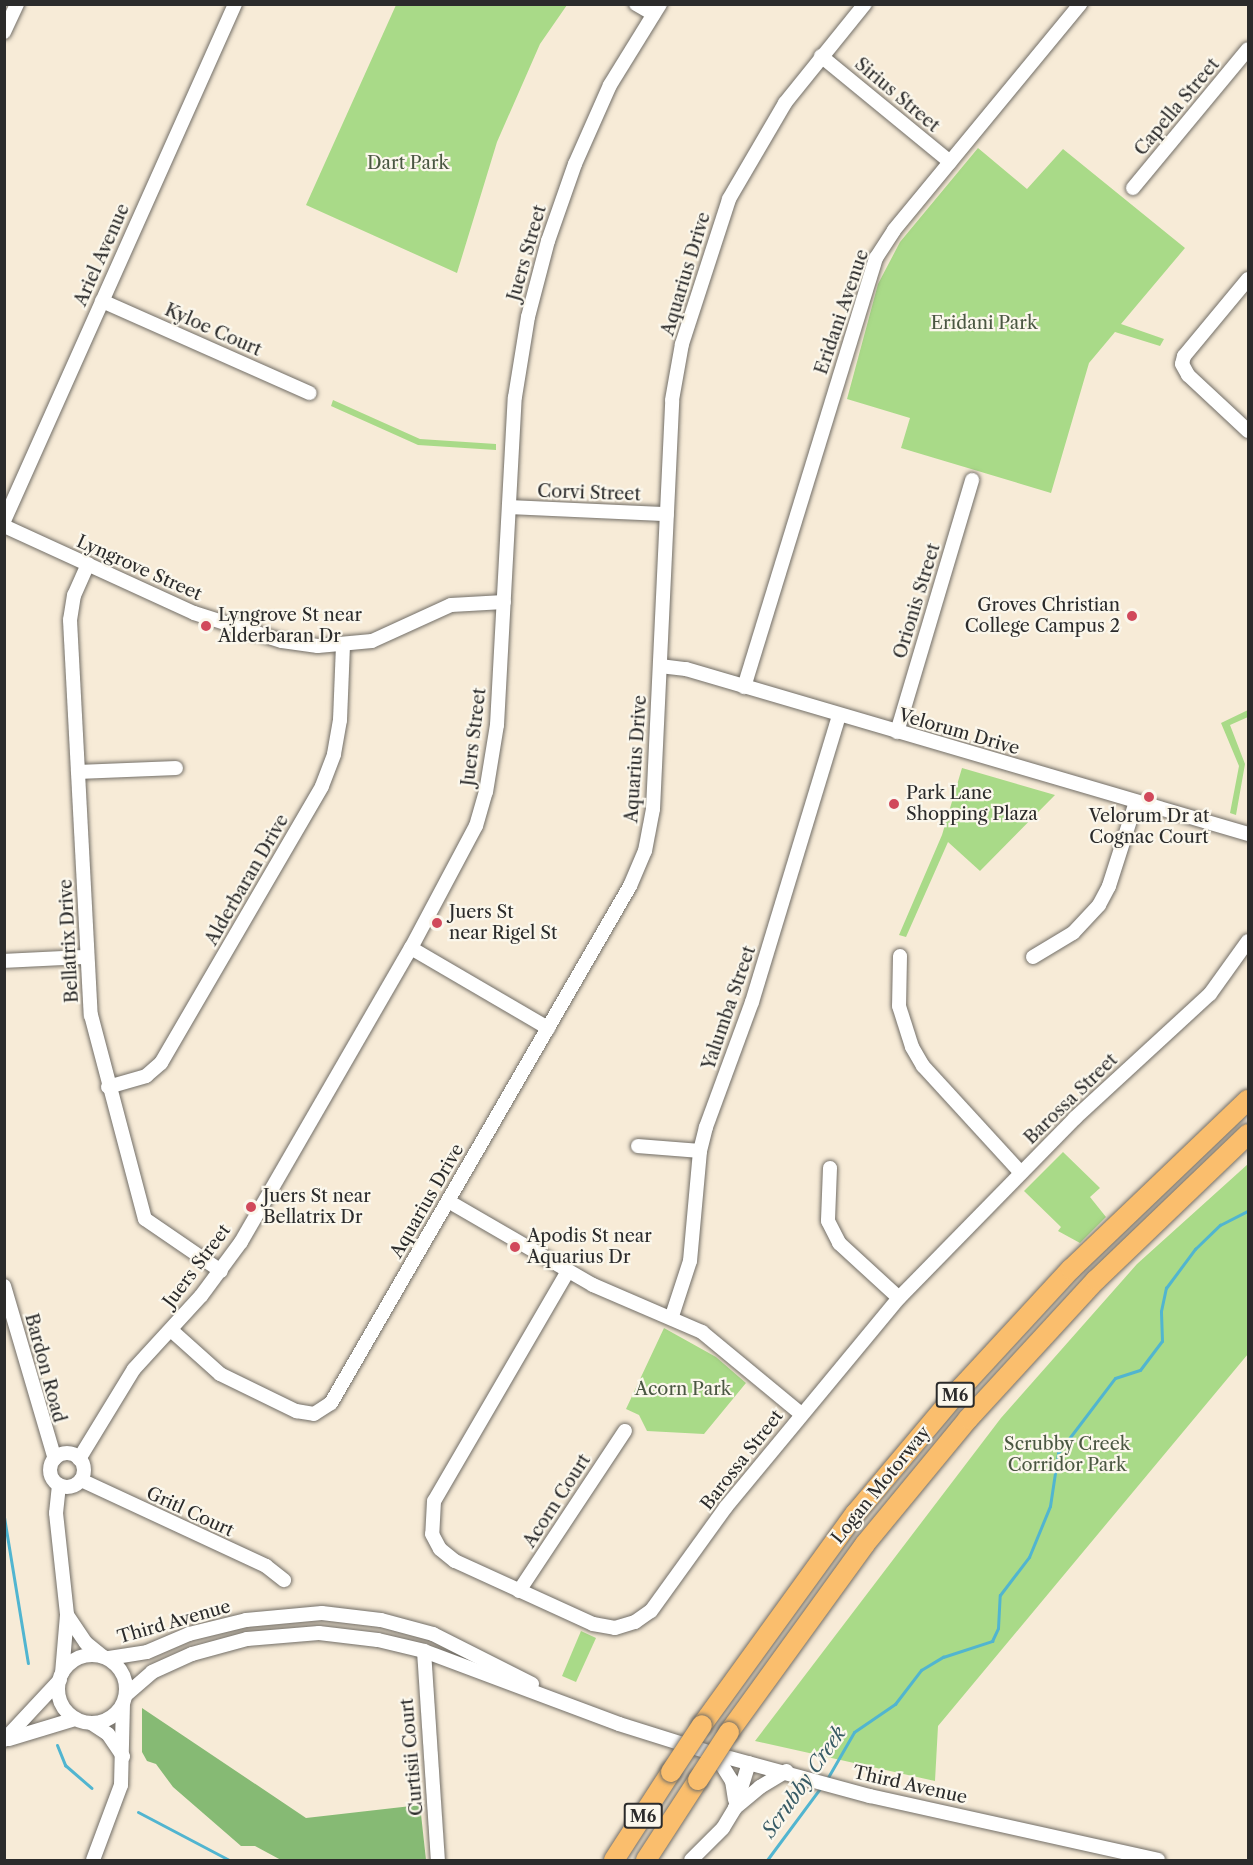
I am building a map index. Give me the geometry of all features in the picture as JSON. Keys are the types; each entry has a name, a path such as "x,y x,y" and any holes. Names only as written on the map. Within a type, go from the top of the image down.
{"highway":[{"name":"Logan Motorway","path":"615,1860 702,1725 840,1533 960,1388 1079,1261 1248,1100"},
{"name":"Logan Motorway","path":"646,1860 729,1732 864,1544 968,1419 1096,1280 1248,1134"}],"street":[{"path":"4,32 17,4"},
{"name":"Ariel Avenue","path":"4,522 235,4"},
{"path":"636,4 656,10"},
{"name":"Aquarius Drive","path":"171,1330 220,1374 296,1411 321,1412 336,1396 630,885 645,851 653,809 672,400 682,344 710,251 729,199 754,152 785,102 865,4"},
{"name":"Eridani Avenue","path":"744,687 876,258 894,230 1080,4"},
{"name":"Juers Street","path":"79,1459 128,1377 221,1271 462,857 486,792 497,725 520,354 548,241 592,122 656,10"},
{"name":"Capella Street","path":"1133,188 1248,49"},
{"name":"Sirius Street","path":"821,56 950,162"},
{"path":"1248,279 1190,349 1182,364 1188,375 1248,431"},
{"name":"Kyloe Court","path":"102,300 310,393"},
{"name":"Orionis Street","path":"897,732 972,480"},
{"name":"Corvi Street","path":"510,507 667,514"},
{"name":"Lyngrove Street","path":"4,526 230,625 282,641 344,646 397,633 458,603 504,602"},
{"name":"Bellatrix Drive","path":"88,564 72,602 70,620 91,1015 108,1087 145,1219 221,1271"},
{"name":"Alderbaran Drive","path":"108,1087 146,1076 161,1064 322,786 334,754 340,720 344,646"},
{"name":"Velorum Drive","path":"660,666 686,669 1248,834"},
{"name":"Yalumba Street","path":"672,1316 690,1260 700,1151 752,1002 838,715"},
{"path":"78,772 176,768"},
{"path":"1033,957 1073,933 1099,905 1109,886 1136,802"},
{"name":"Barossa Street","path":"568,1271 435,1501 431,1519 432,1534 440,1550 455,1562 593,1624 615,1628 635,1622 651,1611 801,1414 899,1298 1021,1173 1210,994 1248,941"},
{"path":"411,948 548,1028"},
{"path":"900,956 900,1006 912,1047 923,1066 1021,1173"},
{"path":"4,961 87,957"},
{"path":"638,1146 700,1151"},
{"path":"830,1168 828,1221 839,1243 899,1298"},
{"path":"448,1201 607,1292 672,1316 724,1348 801,1414"},
{"name":"Bardon Road","path":"4,1286 55,1459"},
{"name":"Acorn Court","path":"519,1591 625,1431"},
{"path":"59,1485 73,1486 81,1480 84,1469 79,1459 70,1454 55,1459 50,1473 59,1485 56,1513 67,1615 61,1677 62,1705 75,1719"},
{"name":"Gritl Court","path":"81,1480 266,1566 284,1580"},
{"name":"Third Avenue","path":"105,1657 147,1652 189,1634 246,1620 322,1613 381,1620 434,1634 588,1712"},
{"path":"67,1615 86,1643 124,1674 122,1785 93,1860"},
{"name":"Third Avenue","path":"125,1700 152,1672 192,1654 247,1638 319,1633 378,1640 424,1651 588,1712 715,1754 788,1771 870,1796 1158,1860"},
{"name":"Curtisii Court","path":"424,1651 438,1860"},
{"path":"4,1740 77,1658 105,1657"},
{"path":"91,1723 109,1719 125,1700"},
{"path":"4,1740 75,1719 91,1723 108,1734 123,1756"},
{"path":"715,1754 732,1781 735,1808"},
{"path":"691,1860 723,1828 735,1808 749,1763"},
{"path":"735,1808 760,1787 788,1771"}],"green space":[{"name":"Dart Park","path":"396,5 567,5 540,44 497,142 457,273 306,205"},
{"name":"Eridani Park","path":"978,148 1027,189 1063,149 1185,248 1121,324 1164,339 1160,346 1115,332 1089,363 1051,493 901,448 910,418 847,399 878,284 900,242"},
{"path":"333,400 420,439 496,444 496,450 418,445 331,406"},
{"path":"1248,710 1248,717 1230,725 1245,764 1236,815 1230,813 1239,766 1221,723"},
{"path":"962,768 1055,795 980,871 948,842 906,937 899,935 942,835"},
{"path":"1063,1152 1100,1188 1090,1197 1106,1217 1080,1243 1058,1231 1061,1227 1024,1191"},
{"name":"Scrubby Creek Corridor Park","path":"1248,1164 1248,1354 938,1726 935,1781 755,1741 1001,1418 1137,1264"},
{"name":"Acorn Park","path":"664,1328 716,1357 746,1383 704,1434 647,1431 639,1415 626,1409"},
{"path":"581,1631 596,1638 576,1682 562,1676"},
{"path":"142,1708 306,1818 420,1805 426,1860 281,1860 255,1846 241,1846 173,1787 156,1764 147,1761 142,1752"}],"waterway":[{"name":"Scrubby Creek","path":"827,1779 854,1732 895,1704 921,1670 943,1657 992,1641 998,1628 1000,1595 1029,1557 1050,1506 1058,1453 1115,1378 1140,1370 1162,1341 1161,1311 1166,1288 1195,1249 1220,1225 1248,1211"},
{"path":"4,1517 28,1663"},
{"path":"57,1745 65,1765 91,1788"},
{"name":"Scrubby Creek","path":"767,1860 821,1787"},
{"path":"138,1812 229,1860"}],"place":[{"name":"Groves Christian College Campus 2","path":"1132,616"},
{"name":"Lyngrove St near Alderbaran Dr","path":"206,626"},
{"name":"Velorum Dr at Cognac Court","path":"1149,797"},
{"name":"Park Lane Shopping Plaza","path":"894,804"},
{"name":"Juers St near Rigel St","path":"437,923"},
{"name":"Juers St near Bellatrix Dr","path":"251,1207"},
{"name":"Apodis St near Aquarius Dr","path":"515,1247"}]}
